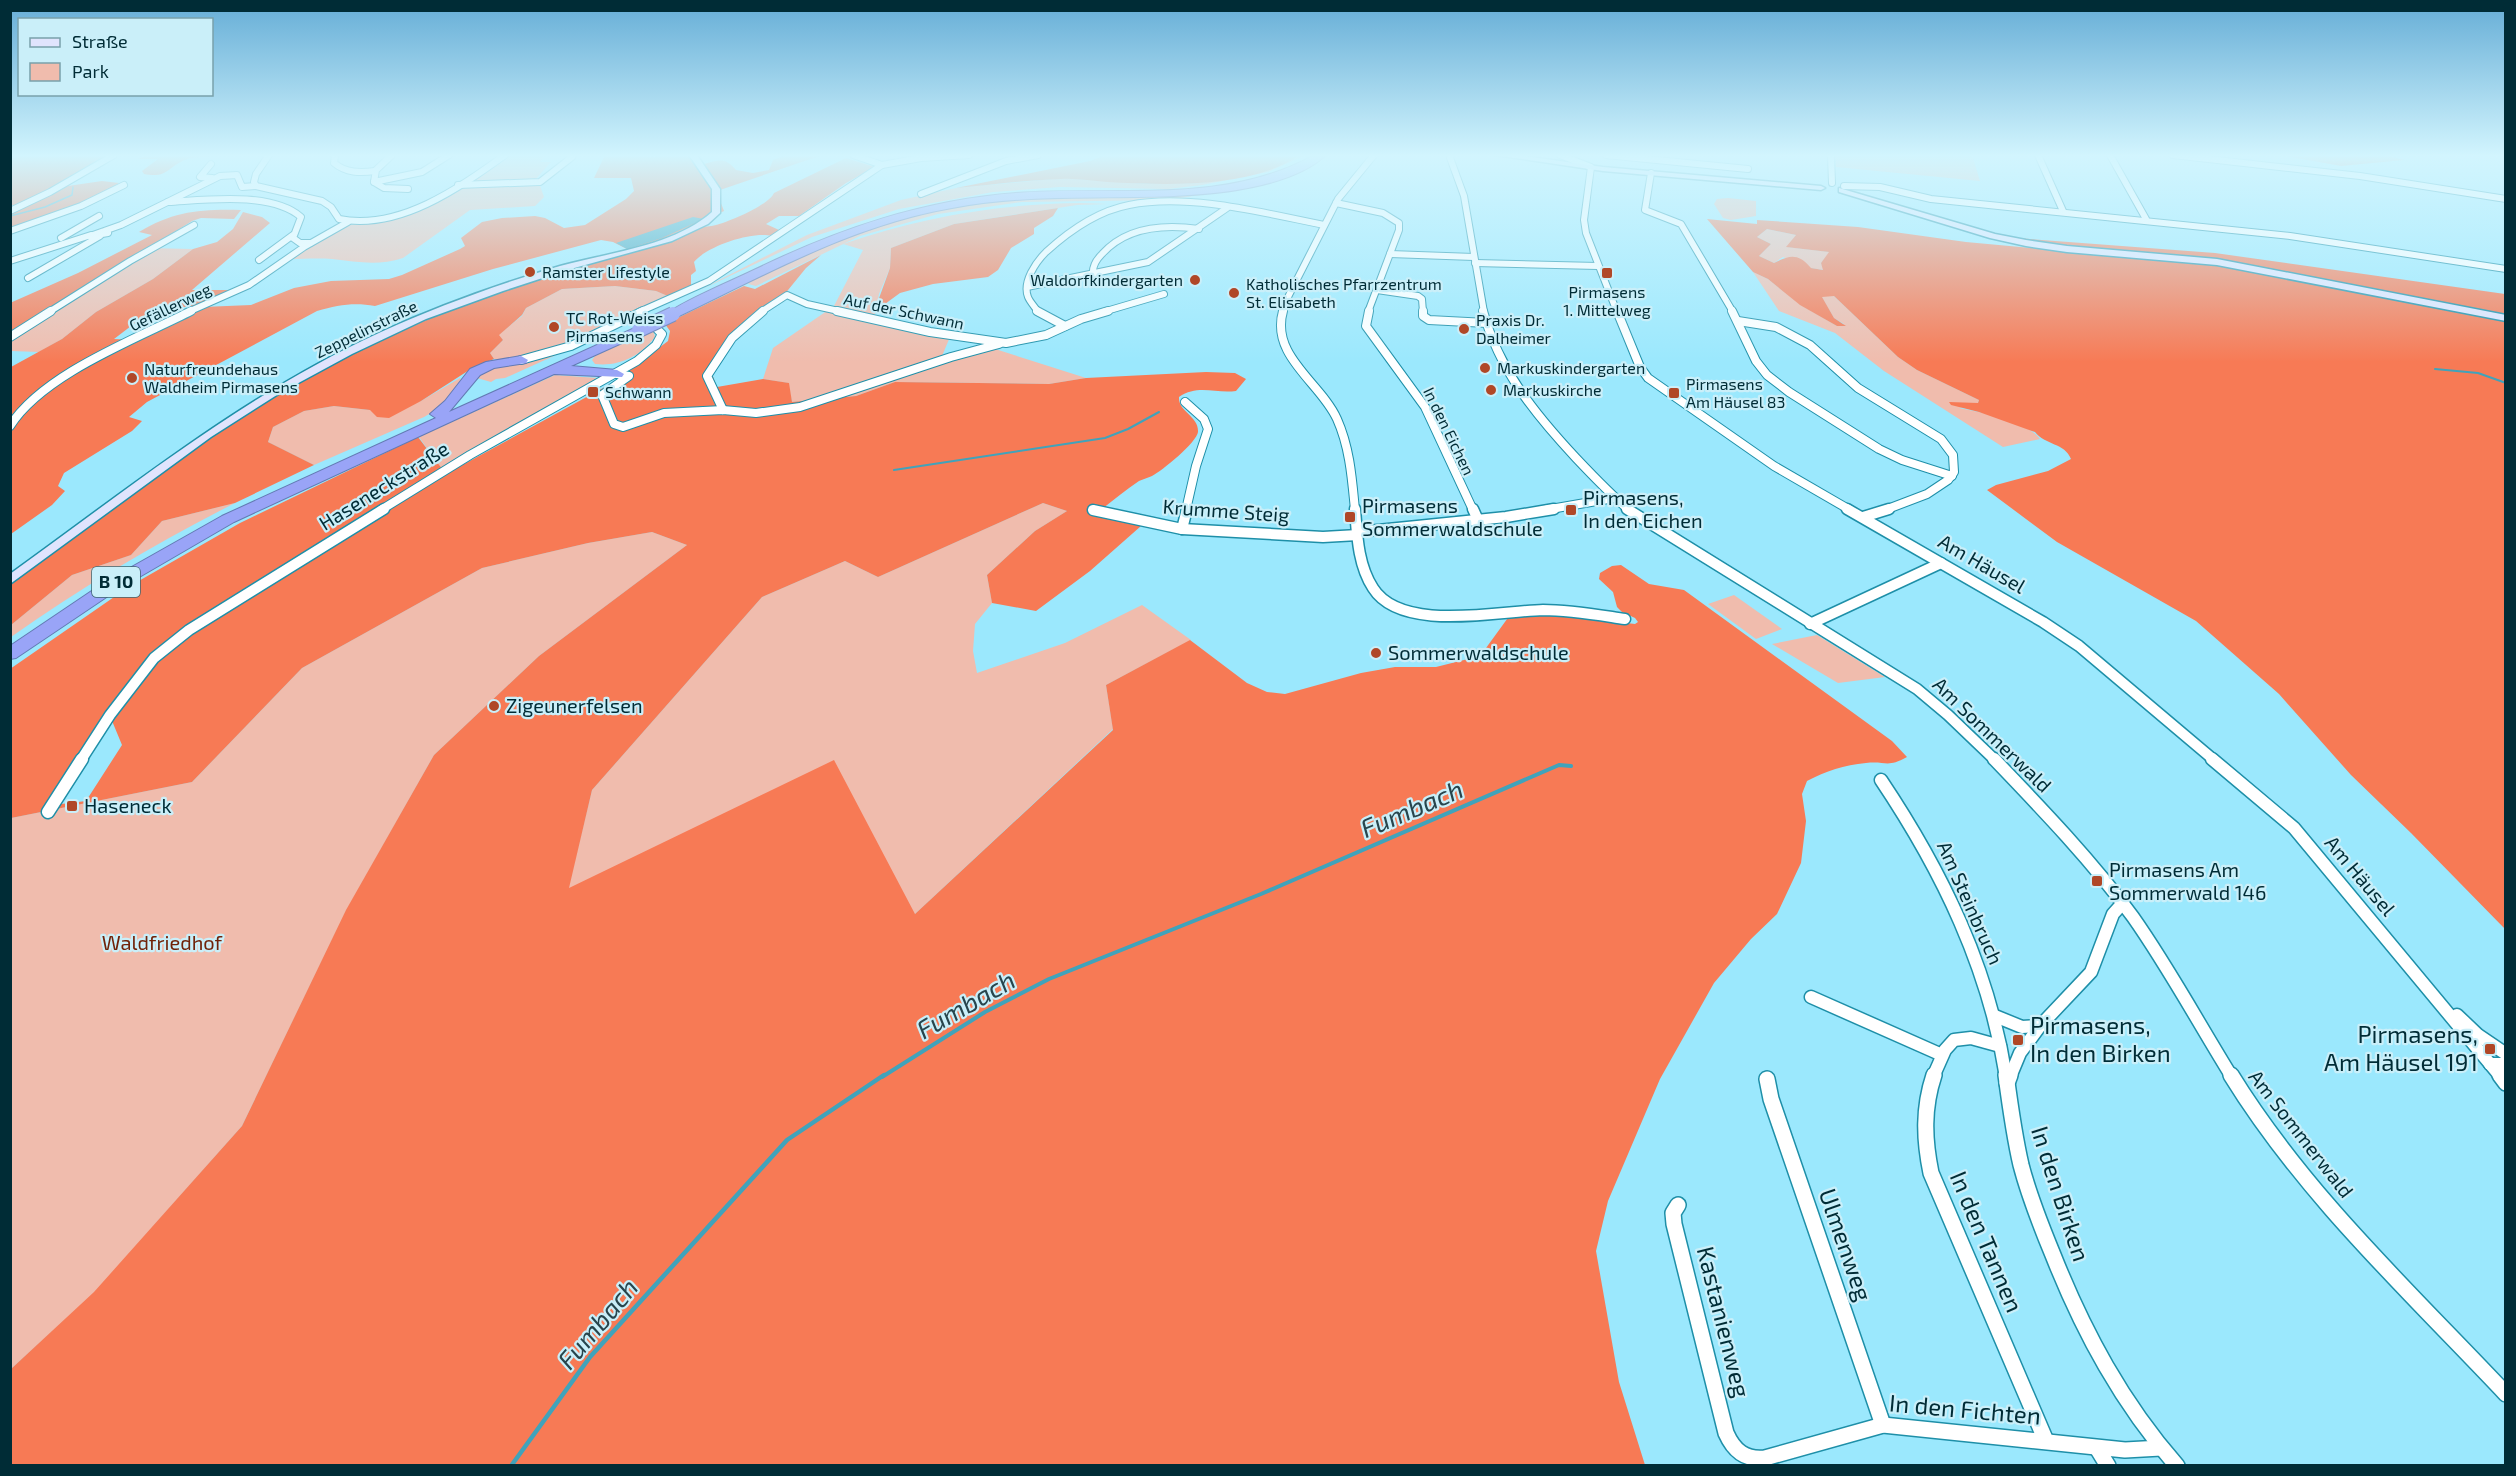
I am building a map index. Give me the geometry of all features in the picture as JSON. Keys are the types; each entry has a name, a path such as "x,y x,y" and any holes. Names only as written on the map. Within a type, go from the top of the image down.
{"highway":[{"name":"B 10","path":"670,313 823,237 863,224"},
{"name":"B 10","path":"10,654 111,586 205,531 291,488 528,377 634,324 670,313 828,239 873,224"},
{"name":"B 10","path":"10,644 97,585 179,538 274,489 416,425 603,346 634,324"},
{"path":"598,371 584,365 583,362 586,357 603,346"},
{"path":"416,425 454,401 471,376 484,367 521,360"},
{"path":"471,376 475,382 487,384 561,370 617,374"}],"main road":[{"name":"Zeppelinstraße","path":"10,580 176,457 250,408 334,360 430,315 564,268 664,240 700,224"},
{"path":"1960,224 2009,239 2067,249 2217,262 2505,318"}],"street":[{"path":"10,231 31,224"},
{"path":"66,241 61,238 85,224"},
{"path":"28,278 123,224"},
{"path":"259,260 293,235 298,224"},
{"name":"Gefällerweg","path":"10,426 31,400 69,373 190,310 249,285 310,243 345,224"},
{"path":"521,360 571,346 634,324 709,281 792,224"},
{"path":"1065,326 1034,311 1027,298 1027,286 1040,257 1066,232 1080,224"},
{"path":"1027,286 1094,275 1148,262 1206,224"},
{"path":"1318,224 1324,225 1282,310 1280,332 1288,353 1327,401 1339,423 1353,488 1367,584 1386,604 1404,612 1433,615 1545,610 1625,619"},
{"name":"In den Eichen","path":"1397,224 1399,230 1369,309 1366,326 1425,407 1478,520"},
{"name":"Am Sommerwald","path":"1468,224 1487,323 1498,354 1524,396 1614,498 1643,520 1917,689 1943,710 2002,767 2047,815 2122,904 2158,955 2237,1084 2291,1159 2355,1233 2505,1394"},
{"name":"Am Häusel","path":"1585,224 1598,266 1640,367 1648,378 1762,458 2066,637 2280,815 2318,854 2505,1083"},
{"path":"1681,224 1738,321 1761,368 1789,392 1890,455 1953,476"},
{"path":"2192,224 2316,237 2505,269"},
{"path":"10,337 66,304 130,261 194,225"},
{"path":"1094,275 1092,271 1094,264 1104,252 1131,233 1166,226 1199,229"},
{"path":"10,261 66,241 103,234"},
{"path":"293,235 297,242 310,243"},
{"path":"1390,254 1598,266"},
{"path":"1377,290 1418,296 1422,299 1423,316 1429,320 1487,323"},
{"name":"Auf der Schwann","path":"723,410 720,401 709,386 707,376 733,334 787,295 807,304 930,332 1006,343 1046,335 1065,326 1164,294"},
{"path":"1738,321 1776,327 1799,337 1858,388 1934,433 1946,444 1953,455 1955,466 1953,476 1944,485 1863,517"},
{"name":"Haseneckstraße","path":"48,812 110,715 154,658 189,630 434,476 617,374 645,355 662,338 662,329 657,326 634,324"},
{"path":"617,374 629,376 602,395 617,426 627,426 664,413 723,410 756,413 808,405 951,357 1006,343"},
{"path":"1182,530 1196,466 1208,429 1204,419 1185,402"},
{"path":"524,426 536,429"},
{"name":"Krumme Steig","path":"1093,510 1182,530 1323,537 1478,520 1614,498"},
{"path":"1810,624 1941,563"},
{"name":"Am Steinbruch","path":"1881,780 1913,828 1943,881 1967,937 1995,1016 2006,1085"},
{"path":"2006,1085 2020,1053 2040,1026 2091,972 2113,914 2122,904"},
{"name":"Am Häusel","path":"2422,981 2478,1035 2505,1054"},
{"path":"1811,997 1942,1055 1948,1045 1958,1038 2000,1046"},
{"path":"1995,1016 2022,1028 2040,1026"},
{"name":"In den Tannen","path":"1942,1055 1931,1084 1923,1116 1926,1150 1932,1173 2046,1441"},
{"path":"2490,1064 2505,1064"},
{"name":"Ulmenweg","path":"1767,1079 1771,1099 1883,1425"},
{"name":"In den Birken","path":"2006,1085 2019,1156 2027,1185 2063,1281 2102,1362 2131,1409 2177,1466"},
{"name":"Kastanienweg","path":"1678,1205 1673,1213 1674,1224 1726,1433 1736,1451"},
{"name":"In den Fichten","path":"1736,1451 1749,1458 1765,1458 1883,1425 2097,1448 2125,1450 2161,1448"},
{"path":"2097,1448 2108,1466"}],"green space":[{"path":"451,224 403,258 385,262 289,259 313,243 348,225"},
{"path":"837,224 853,224 812,237 698,291 807,235"},
{"path":"885,224 903,224 860,236 756,286 748,284 771,270 846,236"},
{"path":"955,224 891,248 890,268 879,294 874,320 950,337 942,356 992,348 1086,378 1049,384 895,382 856,396 792,402 788,383 763,379 773,348 834,306 863,250 843,244 901,226"},
{"path":"1767,229 1796,235 1787,247 1830,252 1821,263 1824,270 1810,268 1783,257 1774,263 1759,256 1771,244 1757,237"},
{"path":"146,248 193,249 153,279 96,312 62,339 39,352 11,351 10,335"},
{"path":"1753,272 1768,279 1801,305 1837,326 1844,324 1834,318 1821,296 1834,296 1898,357 1917,370 1979,400 1978,403 1959,408 2014,422 2025,427 2040,439 2003,447 1884,371 1835,333 1779,311"},
{"name":"TC Rot-Weiss Pirmasens","path":"615,286 656,291 670,297 541,353 526,357 494,359 490,353 503,340 498,335 522,316 526,308 562,289"},
{"path":"631,321 505,378 491,382 477,378 488,369 524,362 623,322"},
{"path":"653,329 655,337 636,355 612,364 595,364 592,360 595,356"},
{"path":"555,375 598,378 589,386 441,468 419,437"},
{"path":"460,378 462,382 443,406 424,417 314,465 268,442 273,427 304,411 334,406 370,410 421,401"},
{"path":"235,503 120,566 11,637 11,625 72,575 131,555 162,521"},
{"path":"1043,503 1067,511 1035,531 987,575 992,603 975,624 973,651 977,673 1065,643 1142,605 1191,640 1106,685 1113,729 915,914 568,889 592,790 762,597 845,561 878,577"},
{"name":"Waldfriedhof","path":"652,532 687,545 539,656 434,755 346,911 242,1126 94,1293 11,1369 11,818 192,782 302,668 482,568 588,543"},
{"path":"1734,595 1782,629 1756,639 1708,604"},
{"path":"1817,635 1885,677 1838,683 1772,644"}],"shaded area":[{"path":"11,224 28,224 11,230"},
{"path":"187,224 11,335 10,303 78,273 152,235 139,232 152,225"},
{"path":"236,224 269,224 192,290 237,290 195,307 156,307 114,339 136,340 203,307 251,305 294,288 331,281 389,279 402,275 465,246 461,238 480,224 556,224 564,228 585,225 695,224 664,238 627,249 613,242 601,240 493,269 375,306 346,305 317,311 147,402 129,417 142,421 132,431 64,473 58,486 65,491 52,505 11,534 11,367 62,339 96,312 153,279 193,249 217,242"},
{"path":"720,224 766,224 779,230 772,236 742,238 709,250 694,262 696,271 691,275 691,287 670,297 656,291 615,286 562,289 526,308 522,315 499,335 503,340 490,353 494,359 474,367 421,401 389,418 377,417 370,410 334,406 304,411 273,427 268,442 314,465 235,503 162,521 131,555 72,575 11,625 11,584 205,442 306,379 375,343 482,298 555,273 639,250 698,228"},
{"path":"954,224 1041,224 1034,228 1034,234 1011,248 998,270 988,277 933,284 900,293 874,312 890,268 891,248"},
{"path":"1711,224 1813,224 1858,227 1966,242 2096,254 2221,260 2073,248 2016,238 2215,253 2505,294 2505,929 2351,775 2279,694 2196,621 2057,542 1987,490 1996,485 2048,471 2071,459 2064,450 2035,432 1979,412 1951,405 1949,402 1978,403 1979,400 1917,370 1898,357 1834,296 1822,297 1834,318 1846,326 1837,326 1800,305 1768,279 1753,272","holes":["1767,229 1796,235 1786,247 1829,252 1821,263 1823,270 1811,268 1802,260 1794,257 1774,263 1759,256 1771,244 1757,237"]},
{"path":"821,255 806,268 784,295 730,335 710,369 717,387 763,379 789,383 792,402 856,396 895,382 1049,384 1086,378 1206,372 1235,373 1246,379 1236,391 1200,390 1179,397 1182,407 1195,422 1198,432 1196,437 1186,449 1163,468 1139,481 1094,515 1141,526 1090,571 1036,611 992,603 987,575 1035,531 1067,511 1043,503 878,577 845,561 762,597 592,790 569,888 834,760 915,914 1113,730 1106,685 1190,640 1247,683 1267,692 1285,694 1361,673 1395,667 1436,667 1468,659 1486,648 1510,615 1561,615 1635,624 1638,622 1635,618 1617,607 1613,592 1599,579 1600,573 1612,566 1621,565 1649,584 1684,590 1892,741 1907,757 1891,763 1866,763 1843,767 1807,781 1802,794 1806,821 1801,863 1777,914 1751,939 1714,983 1660,1079 1608,1201 1596,1251 1619,1382 1645,1465 11,1466 11,1369 94,1292 242,1126 346,910 434,755 539,656 687,545 652,532 588,543 482,568 302,668 192,782 11,818 10,669 130,586 240,523 418,437 446,474 614,382 668,341 670,331 665,324 744,286 755,289","holes":["110,716 122,745 86,801 53,805"]}],"water":[{"path":"673,224 693,224 662,238 627,249 616,243"}],"waterway":[{"path":"2435,369 2478,373 2506,383"},
{"path":"894,470 1105,438 1128,429 1159,412"},
{"name":"Fumbach","path":"882,1077 985,1012 1049,979 1261,894 1559,765 1571,766"},
{"name":"Fumbach","path":"511,1466 590,1357 787,1140 884,1075"}],"place":[{"name":"Ramster Lifestyle","path":"530,272"},
{"name":"Pirmasens 1. Mittelweg","path":"1607,273"},
{"name":"Waldorfkindergarten","path":"1195,280"},
{"name":"Katholisches Pfarrzentrum St. Elisabeth","path":"1234,293"},
{"name":"TC Rot-Weiss Pirmasens","path":"554,327"},
{"name":"Praxis Dr. Dalheimer","path":"1464,329"},
{"name":"Markuskindergarten","path":"1485,368"},
{"name":"Naturfreundehaus Waldheim Pirmasens","path":"132,378"},
{"name":"Markuskirche","path":"1491,390"},
{"name":"Schwann","path":"593,392"},
{"name":"Pirmasens Am Häusel 83","path":"1674,393"},
{"name":"Pirmasens, In den Eichen","path":"1571,510"},
{"name":"Pirmasens Sommerwaldschule","path":"1350,517"},
{"name":"Sommerwaldschule","path":"1376,653"},
{"name":"Zigeunerfelsen","path":"494,706"},
{"name":"Haseneck","path":"72,806"},
{"name":"Pirmasens Am Sommerwald 146","path":"2097,881"},
{"name":"Pirmasens, In den Birken","path":"2018,1040"},
{"name":"Pirmasens, Am Häusel 191","path":"2490,1049"}]}
